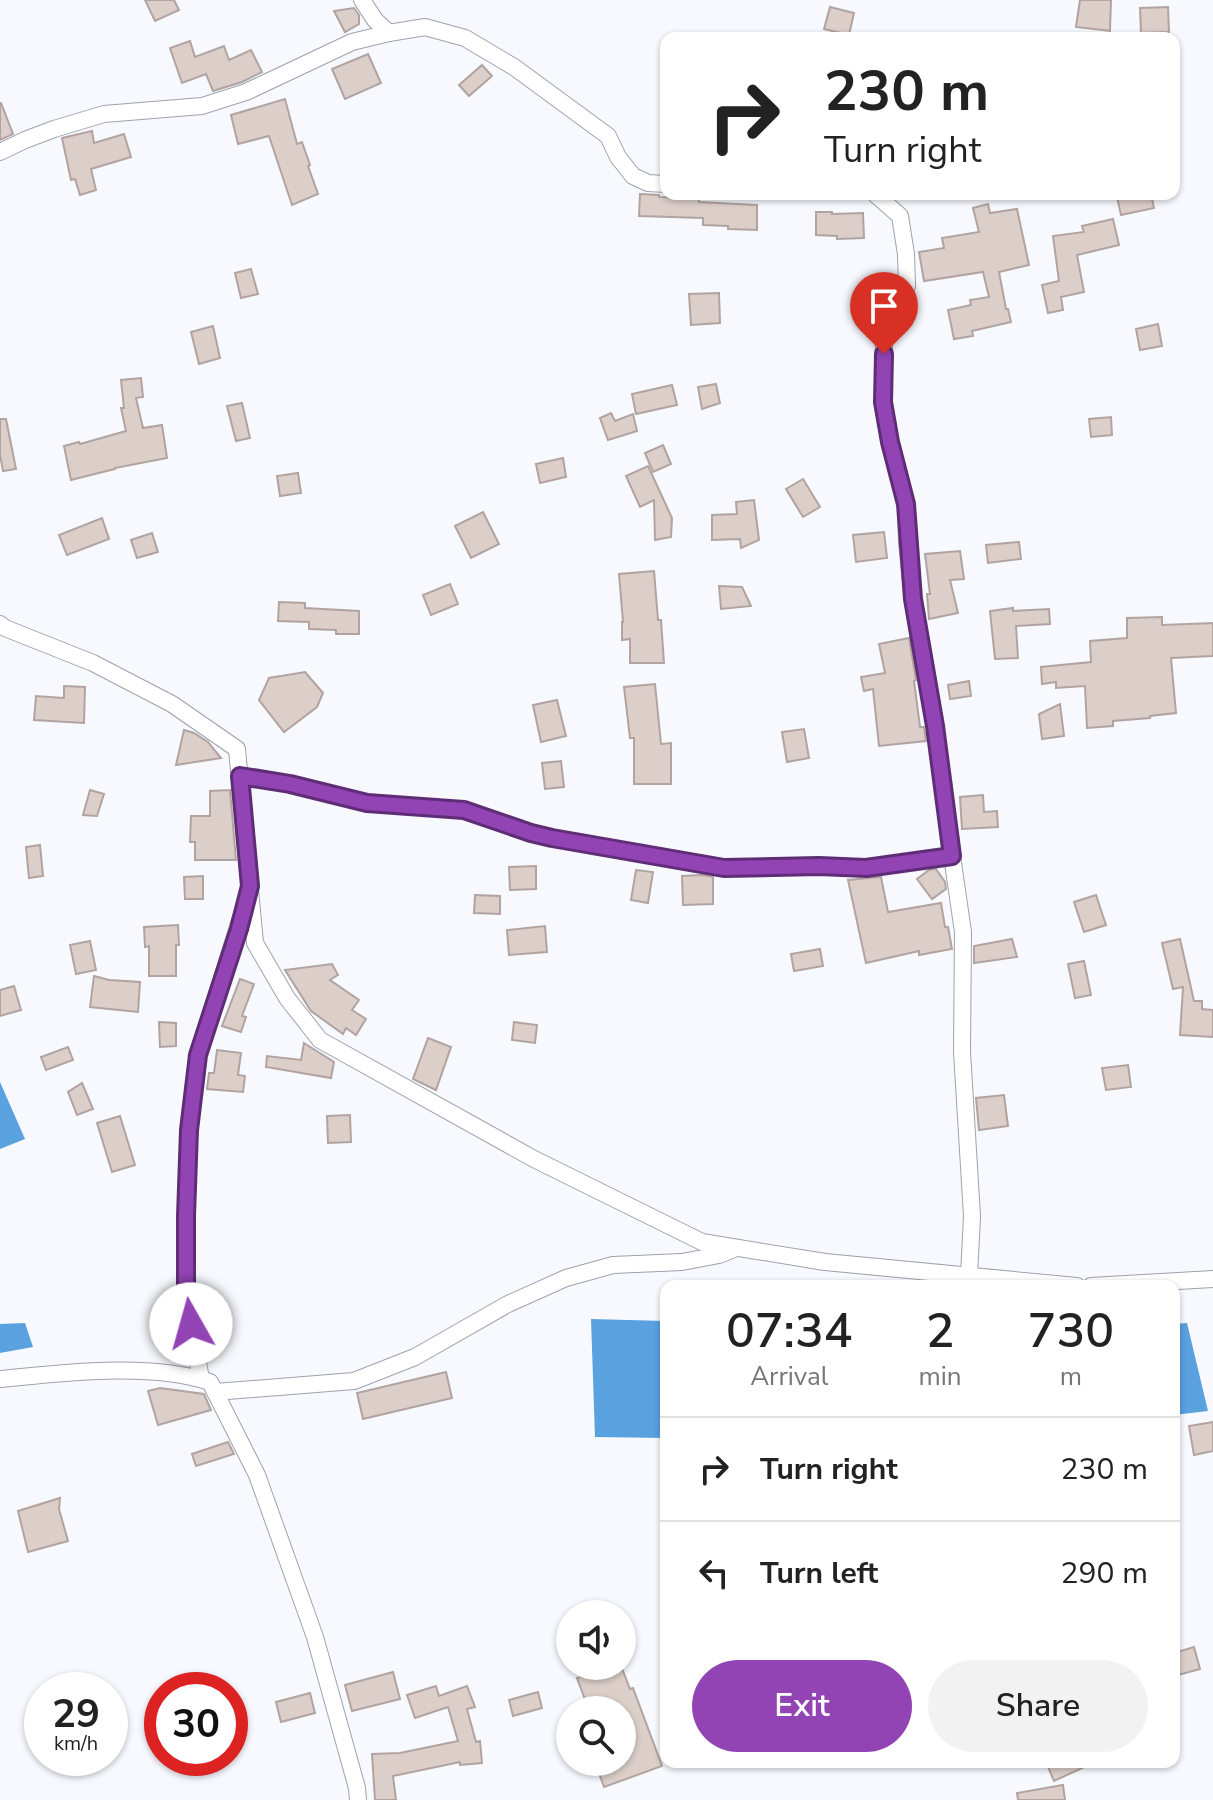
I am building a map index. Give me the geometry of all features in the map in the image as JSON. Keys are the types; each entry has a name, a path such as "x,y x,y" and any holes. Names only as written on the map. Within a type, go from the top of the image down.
{"street":[{"path":"362,0 375,20 389,33"},
{"path":"0,152 54,129 104,114 202,106 246,92 352,42 425,27 465,38 514,67 608,136 618,157 633,176 648,183 660,184"},
{"path":"882,200 900,216 907,286 888,320 884,338 883,402 906,504 913,599 935,726 963,932 962,1052 972,1216 969,1276"},
{"path":"0,624 93,663 172,704 237,749 255,943 287,998 320,1040 548,1166 702,1242 825,1262 1012,1280"},
{"path":"240,776 290,784 367,803 464,810 552,838 724,868 866,868 952,856"},
{"path":"201,1379 186,1297 189,1130 198,1055 250,886"},
{"path":"215,1392 354,1381 415,1357 508,1304 566,1278 613,1265 682,1262 719,1255 737,1247"},
{"path":"1180,1281 1213,1279"},
{"path":"0,1379 62,1373 147,1371 210,1382 257,1475 315,1637 358,1800"}],"water":[{"path":"0,1082 25,1139 0,1149"},
{"path":"591,1319 660,1321 660,1438 595,1437"},
{"path":"25,1323 33,1347 0,1353 0,1324"},
{"path":"1187,1323 1208,1411 1180,1414 1180,1324"}],"building":[{"path":"145,0 174,0 179,10 155,21"},
{"path":"1080,0 1111,0 1110,31 1076,27"},
{"path":"830,7 854,13 850,32 824,29"},
{"path":"1168,7 1169,32 1141,32 1140,8"},
{"path":"354,8 359,15 359,24 345,32 334,11"},
{"path":"190,41 195,57 224,46 229,60 251,50 262,72 213,91 206,74 182,83 170,48"},
{"path":"368,54 381,83 345,99 332,69"},
{"path":"482,65 492,76 469,96 459,85"},
{"path":"285,99 297,144 302,142 318,194 292,205 269,136 238,144 231,115"},
{"path":"0,103 13,134 0,140"},
{"path":"92,131 94,143 124,134 131,157 91,169 96,190 80,195 75,179 71,180 62,138"},
{"path":"640,194 659,195 660,200 757,205 757,230 703,225 703,218 639,216"},
{"path":"1118,200 1152,200 1154,208 1121,215"},
{"path":"988,204 990,213 1017,209 1029,265 999,272 1011,322 972,331 973,336 954,339 948,310 971,305 970,300 989,297 983,272 924,281 919,252 944,248 942,238 979,232 973,208"},
{"path":"816,212 863,213 864,238 837,239 837,236 816,235"},
{"path":"1113,219 1119,245 1077,255 1084,292 1061,297 1063,310 1048,313 1042,285 1059,281 1053,236 1084,232 1082,226"},
{"path":"251,269 258,294 241,298 235,273"},
{"path":"719,293 720,323 691,325 689,294"},
{"path":"1158,324 1162,346 1140,350 1136,329"},
{"path":"213,326 220,358 199,364 191,332"},
{"path":"141,378 143,397 136,398 143,428 162,425 167,458 71,480 64,446 126,431 121,408 124,408 121,380"},
{"path":"716,384 720,403 702,409 698,387"},
{"path":"672,385 677,405 636,414 632,394"},
{"path":"242,403 250,438 236,441 227,406"},
{"path":"611,413 615,421 633,414 637,431 608,440 600,418"},
{"path":"1111,417 1112,435 1091,437 1089,419"},
{"path":"0,419 6,419 16,469 3,471"},
{"path":"663,445 671,464 653,472 645,453"},
{"path":"563,458 566,477 540,483 536,464"},
{"path":"648,466 672,518 671,537 655,540 654,500 640,507 626,476"},
{"path":"298,473 301,493 280,496 277,476"},
{"path":"803,479 820,507 803,517 786,489"},
{"path":"754,500 759,540 741,548 740,539 712,540 712,515 737,514 736,502"},
{"path":"483,512 499,544 471,558 455,526"},
{"path":"102,518 109,539 67,555 59,535"},
{"path":"884,532 887,558 856,562 853,535"},
{"path":"152,533 158,552 137,558 131,540"},
{"path":"1019,542 1021,559 988,563 986,545"},
{"path":"960,551 964,579 950,580 958,613 929,619 927,594 930,594 925,554"},
{"path":"654,571 664,663 630,663 630,639 622,640 619,574"},
{"path":"450,584 458,604 431,615 423,595"},
{"path":"719,586 742,587 751,606 721,609"},
{"path":"279,602 305,603 305,608 359,611 359,634 309,629 309,622 278,621"},
{"path":"1013,608 1013,611 1049,609 1050,624 1016,626 1018,658 995,659 990,611"},
{"path":"1162,617 1162,625 1213,623 1213,656 1171,658 1176,713 1113,721 1113,726 1087,728 1085,686 1056,688 1056,682 1042,684 1041,667 1091,662 1090,641 1127,638 1127,618"},
{"path":"909,638 920,727 924,727 926,741 879,746 873,689 864,691 861,677 885,673 879,644"},
{"path":"305,672 323,693 317,707 284,732 259,700 269,678"},
{"path":"969,681 971,696 950,699 948,685"},
{"path":"655,684 661,744 671,743 671,784 634,784 634,738 630,738 624,687"},
{"path":"64,686 85,687 84,723 34,720 36,696 64,698"},
{"path":"557,700 566,736 541,742 533,705"},
{"path":"1060,704 1064,736 1042,739 1039,714"},
{"path":"804,729 809,758 787,762 782,732"},
{"path":"184,730 208,742 221,758 176,765"},
{"path":"561,761 564,787 545,789 542,763"},
{"path":"90,790 104,794 97,816 83,815"},
{"path":"230,790 236,860 195,860 195,842 190,842 191,816 210,816 210,791"},
{"path":"983,795 984,812 997,811 998,827 962,829 960,797"},
{"path":"40,845 43,876 29,878 26,847"},
{"path":"536,866 536,889 510,890 509,867"},
{"path":"936,869 946,889 932,899 917,879"},
{"path":"636,870 653,872 648,903 631,900"},
{"path":"203,876 203,899 185,899 184,877"},
{"path":"682,876 713,877 713,904 683,905"},
{"path":"881,877 888,912 941,903 952,949 919,955 919,951 866,963 848,880"},
{"path":"475,895 500,896 500,914 474,913"},
{"path":"1096,895 1106,925 1084,932 1074,902"},
{"path":"178,925 176,976 149,976 149,946 145,947 144,927"},
{"path":"545,926 547,952 509,955 507,930"},
{"path":"1012,939 1017,957 974,963 974,946"},
{"path":"1180,939 1194,1001 1202,1001 1202,1009 1213,1010 1213,1037 1180,1035 1183,987 1173,989 1162,943"},
{"path":"90,941 96,970 76,974 70,945"},
{"path":"820,949 823,966 794,971 791,954"},
{"path":"1084,961 1091,995 1075,998 1068,964"},
{"path":"332,964 338,975 330,980 359,1000 352,1010 366,1019 356,1035 346,1028 343,1034 311,1011 285,970"},
{"path":"94,976 140,982 138,1012 90,1007"},
{"path":"240,979 254,984 242,1016 246,1017 241,1032 222,1026"},
{"path":"14,986 21,1010 0,1016 0,990"},
{"path":"159,1022 176,1023 176,1046 160,1047"},
{"path":"514,1022 537,1025 535,1043 512,1040"},
{"path":"428,1038 451,1047 436,1090 413,1079"},
{"path":"304,1043 334,1062 331,1078 266,1067 267,1056 301,1060"},
{"path":"68,1047 73,1060 46,1070 41,1057"},
{"path":"217,1050 241,1053 238,1075 245,1076 243,1092 207,1089 209,1073 214,1073"},
{"path":"1128,1065 1131,1087 1106,1090 1102,1068"},
{"path":"82,1083 93,1109 77,1115 68,1092"},
{"path":"1004,1095 1008,1126 979,1130 976,1098"},
{"path":"350,1115 351,1142 328,1143 327,1116"},
{"path":"120,1116 135,1165 112,1172 97,1123"},
{"path":"446,1372 452,1398 363,1419 357,1393"},
{"path":"160,1388 204,1394 211,1410 158,1425 148,1391"},
{"path":"1213,1422 1213,1451 1194,1455 1189,1426"},
{"path":"228,1442 234,1454 196,1466 192,1454"},
{"path":"60,1498 59,1509 68,1541 28,1552 18,1511"},
{"path":"1194,1647 1200,1669 1180,1674 1180,1651"},
{"path":"393,1672 400,1699 352,1711 345,1685"},
{"path":"578,1680 626,1680 636,1696 584,1696"},
{"path":"436,1686 439,1696 467,1686 475,1707 467,1709 476,1742 480,1741 482,1763 460,1765 460,1762 393,1776 396,1800 375,1800 372,1754 400,1753 458,1741 448,1707 415,1718 407,1695"},
{"path":"538,1692 542,1708 513,1716 509,1700"},
{"path":"310,1693 315,1713 281,1722 276,1702"},
{"path":"636,1696 660,1761 660,1767 636,1775"},
{"path":"1049,1768 1082,1768 1054,1781"},
{"path":"600,1776 634,1776 604,1787"},
{"path":"1063,1785 1065,1800 1018,1800 1017,1793"}],"route":[{"path":"191,1324 186,1297 186,1216 189,1130 198,1055 250,886 240,776 290,784 367,803 464,810 552,838 724,868 866,868 952,856 935,726 913,599 906,504 883,402 884,354"}]}
